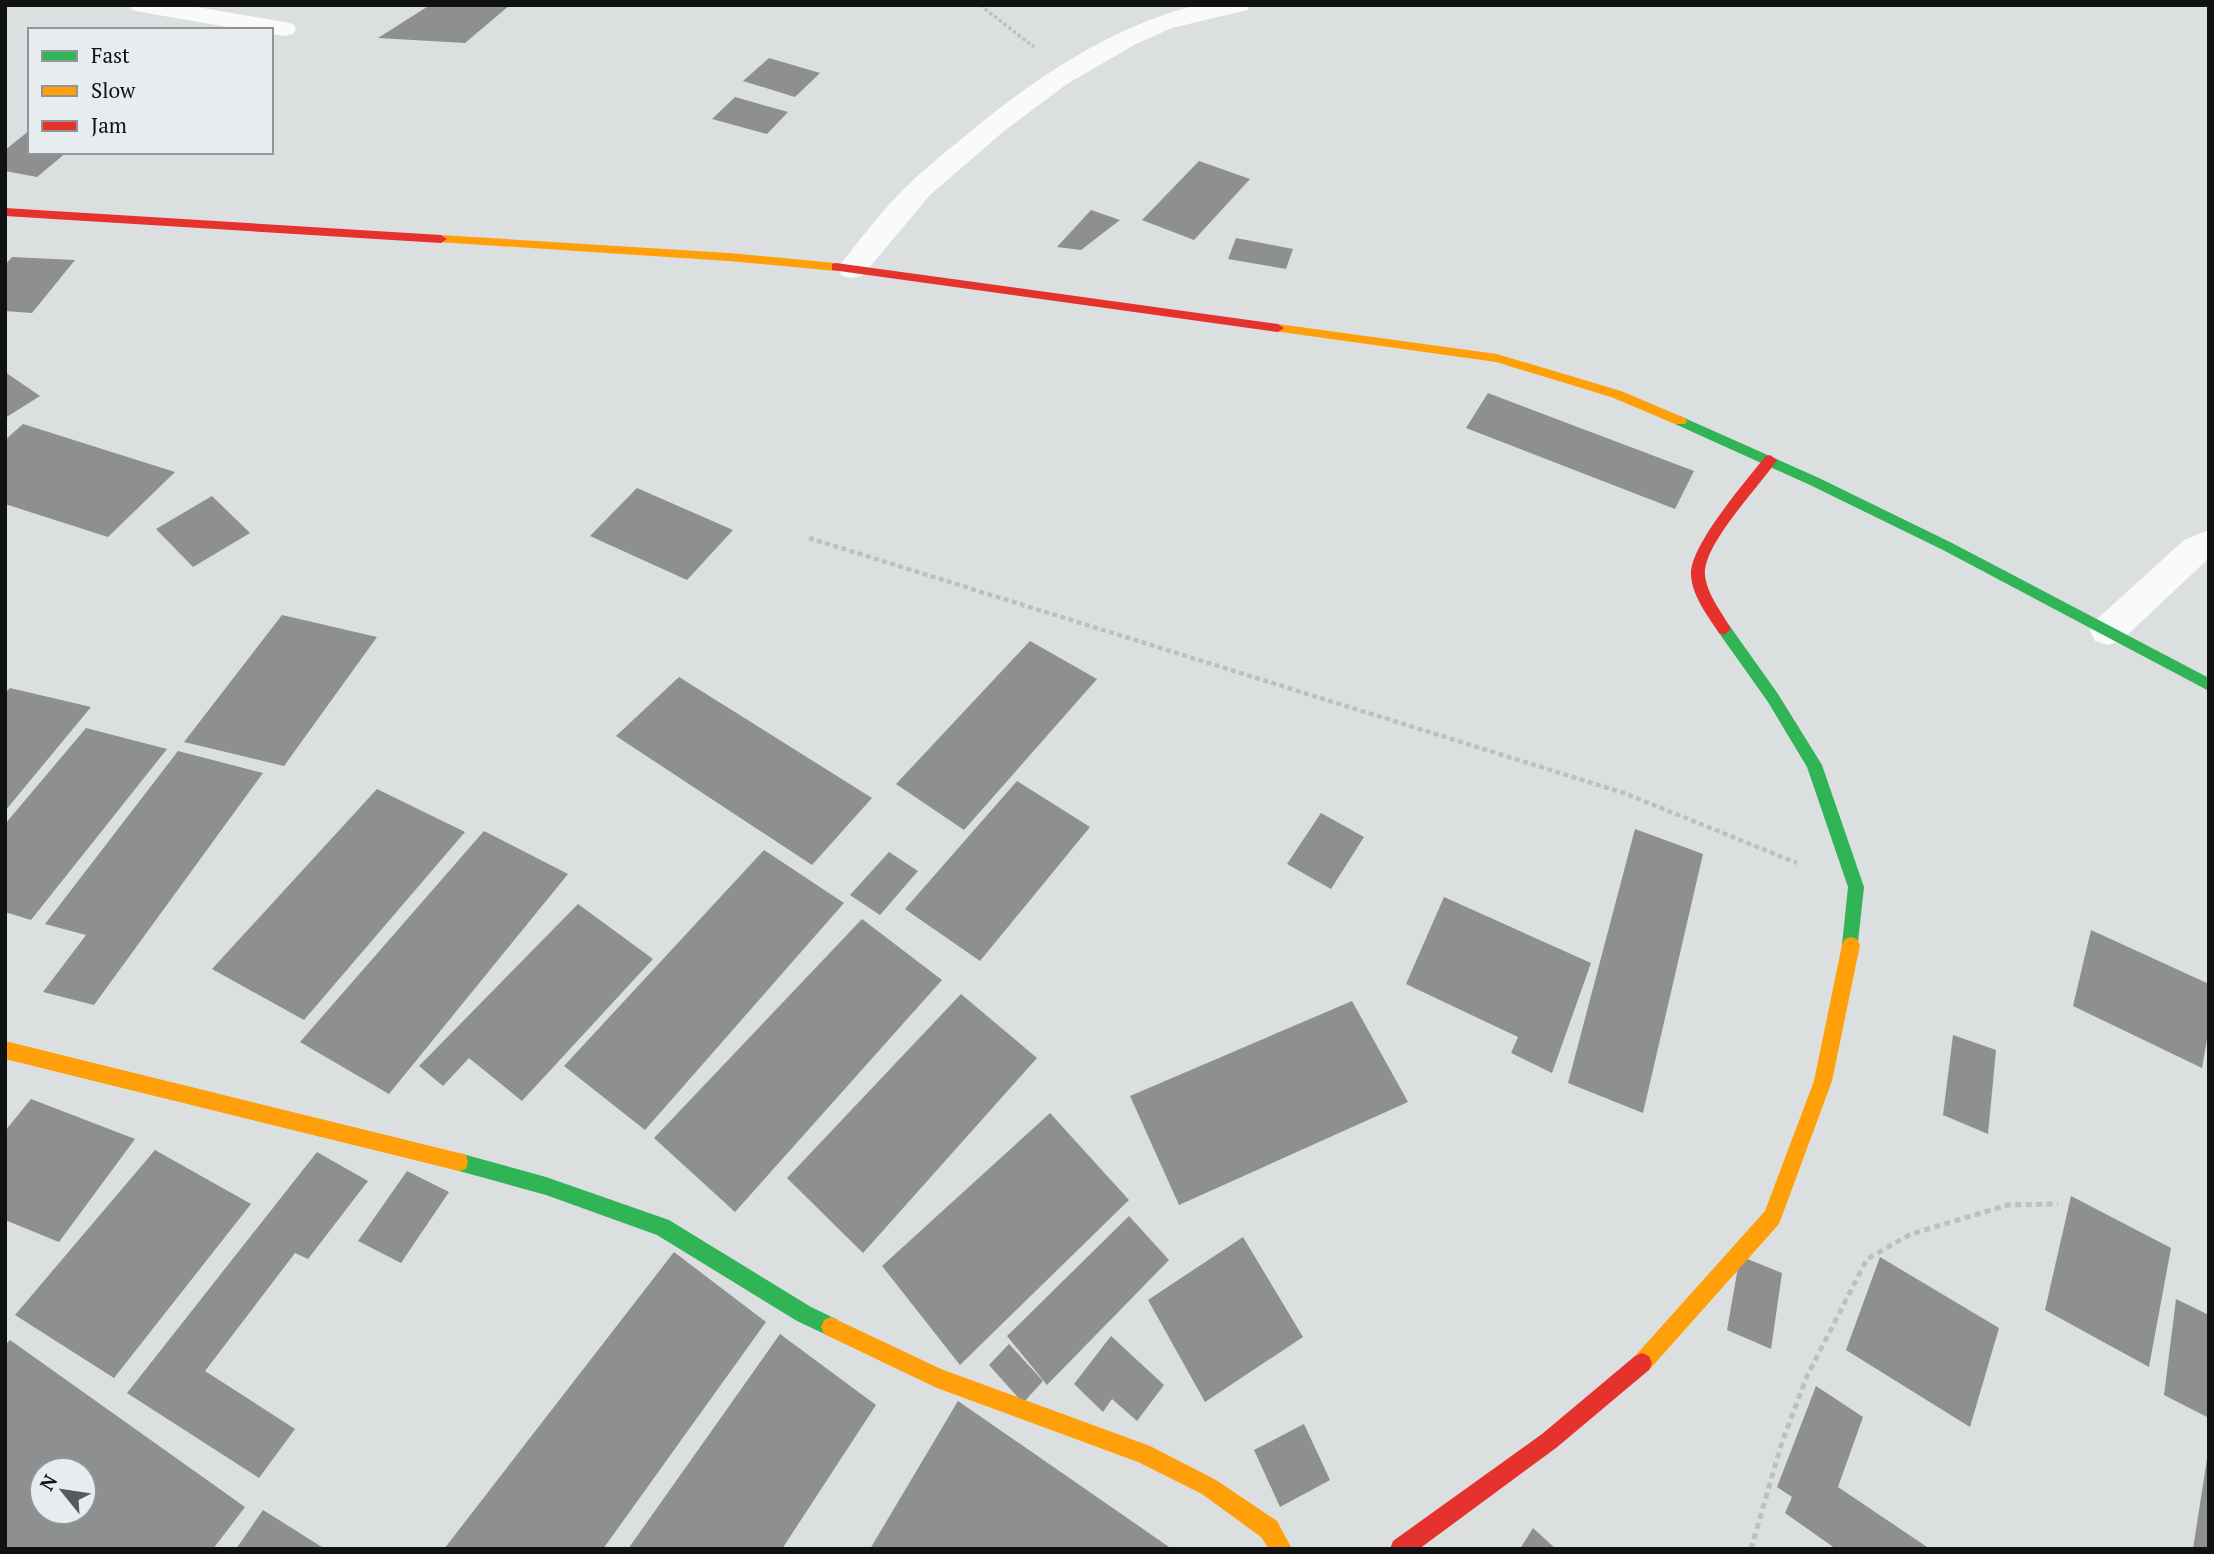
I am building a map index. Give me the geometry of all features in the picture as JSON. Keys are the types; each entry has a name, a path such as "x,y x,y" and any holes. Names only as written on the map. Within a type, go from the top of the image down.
{"street":[{"path":"141,5 284,29"},
{"path":"852,269 907,202 933,177 1012,110 1066,72 1161,23 1238,5"},
{"path":"5,212 729,257 852,269 1497,358 1616,394 1770,460 2047,596 2209,685"},
{"path":"1401,1549 1549,1441 1648,1358 1772,1217 1823,1081 1850,959 1856,887 1814,765 1773,698 1728,637 1704,594 1697,571 1705,550 1770,460"},
{"path":"2108,631 2196,550 2209,543"},
{"path":"5,1050 460,1162 546,1186 662,1227 804,1314 937,1378 1143,1453 1209,1487 1269,1529 1281,1549"}],"path":[{"path":"979,5 1066,72"},
{"path":"809,538 1624,793 1856,887"},
{"path":"1751,1549 1782,1442 1807,1376 1867,1259 1911,1234 2008,1205 2059,1204"}],"building":[{"path":"430,5 510,5 465,43 378,38"},
{"path":"769,58 820,73 795,97 743,81"},
{"path":"735,97 788,112 767,134 712,119"},
{"path":"28,132 28,154 65,154 37,177 5,171 5,150"},
{"path":"1199,161 1250,179 1194,240 1142,220"},
{"path":"1091,210 1120,220 1081,250 1057,247"},
{"path":"1236,238 1293,249 1286,269 1228,259"},
{"path":"12,257 75,260 32,313 5,311 5,265"},
{"path":"5,372 40,396 5,418"},
{"path":"1488,393 1694,471 1675,509 1466,428"},
{"path":"23,424 175,472 108,537 5,504 5,440"},
{"path":"637,488 733,530 687,580 590,536"},
{"path":"212,496 250,533 193,567 156,529"},
{"path":"282,615 377,637 284,766 184,742"},
{"path":"1030,641 1097,679 964,830 896,784"},
{"path":"679,677 872,798 812,865 616,736"},
{"path":"10,688 91,707 5,811 5,693"},
{"path":"86,728 167,749 31,920 5,912 5,824"},
{"path":"178,751 263,773 94,1005 43,992 86,935 45,924"},
{"path":"1017,781 1090,827 980,961 905,909"},
{"path":"377,789 465,832 304,1020 212,969"},
{"path":"1321,813 1364,837 1331,889 1287,864"},
{"path":"1635,829 1703,854 1643,1113 1568,1083"},
{"path":"484,831 568,874 389,1094 300,1042"},
{"path":"764,850 844,903 645,1130 564,1066"},
{"path":"889,852 918,871 880,915 850,895"},
{"path":"1444,897 1591,963 1552,1073 1511,1053 1518,1037 1406,984"},
{"path":"578,904 653,959 522,1101 469,1058 443,1086 419,1066"},
{"path":"862,919 942,980 735,1212 654,1138"},
{"path":"2091,930 2209,984 2209,1028 2202,1068 2073,1006"},
{"path":"961,994 1037,1058 863,1253 787,1178"},
{"path":"1352,1001 1408,1102 1179,1205 1130,1096"},
{"path":"1953,1035 1996,1050 1988,1134 1943,1115"},
{"path":"31,1099 135,1139 59,1242 5,1220 5,1131"},
{"path":"1050,1113 1129,1200 960,1365 882,1266"},
{"path":"155,1150 251,1204 114,1378 15,1315"},
{"path":"317,1152 368,1181 308,1259 295,1253 205,1371 295,1429 259,1478 127,1393"},
{"path":"407,1171 449,1192 401,1263 358,1241"},
{"path":"2071,1196 2171,1248 2149,1367 2045,1310"},
{"path":"1129,1216 1169,1260 1047,1385 1007,1336"},
{"path":"1243,1237 1303,1337 1205,1402 1148,1300"},
{"path":"674,1252 766,1322 603,1549 444,1549"},
{"path":"1740,1256 1782,1273 1771,1349 1727,1330"},
{"path":"1880,1257 1999,1328 1970,1427 1846,1350"},
{"path":"2176,1299 2209,1315 2209,1418 2164,1395"},
{"path":"780,1334 876,1405 782,1549 628,1549"},
{"path":"1111,1336 1164,1385 1137,1421 1112,1399 1103,1412 1074,1384"},
{"path":"10,1340 245,1507 213,1549 5,1549 5,1345"},
{"path":"1009,1344 1043,1381 1023,1403 989,1365"},
{"path":"1816,1386 1863,1417 1838,1487 1930,1549 1836,1549 1785,1513 1792,1497 1777,1487"},
{"path":"958,1401 1172,1549 870,1549"},
{"path":"1304,1424 1330,1480 1280,1507 1254,1450"},
{"path":"2207,1459 2209,1549 2193,1549"},
{"path":"263,1510 325,1549 236,1549"},
{"path":"1533,1528 1556,1549 1520,1549"}],"traffic: fast":[{"path":"1680,421 1815,482 1947,547 2209,685"},
{"path":"1724,629 1773,698 1814,765 1856,887 1851,945"},
{"path":"459,1162 546,1186 662,1227 804,1314 831,1327"}],"traffic: slow":[{"path":"441,239 729,257 836,267"},
{"path":"1278,328 1497,358 1616,394 1680,421"},
{"path":"1642,1363 1772,1217 1823,1081 1851,945"},
{"path":"5,1050 459,1162"},
{"path":"831,1327 937,1378 1143,1453 1209,1487 1269,1529 1281,1549"}],"traffic: jam":[{"path":"5,212 441,239"},
{"path":"836,267 1278,328"},
{"path":"1724,629 1703,592 1698,569 1708,545 1770,460"},
{"path":"1401,1549 1549,1441 1642,1363"}]}
